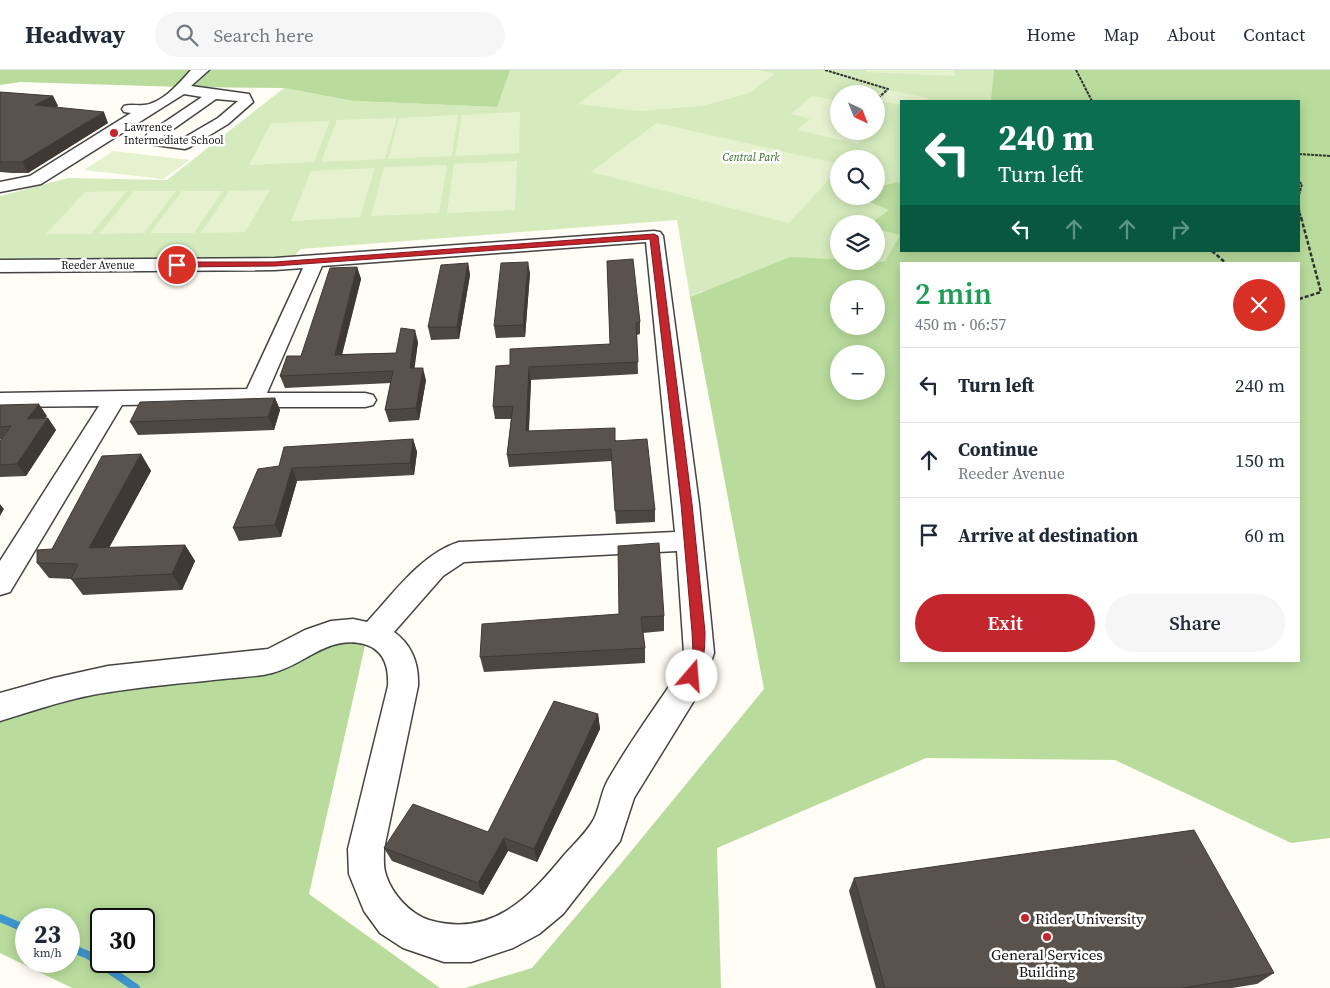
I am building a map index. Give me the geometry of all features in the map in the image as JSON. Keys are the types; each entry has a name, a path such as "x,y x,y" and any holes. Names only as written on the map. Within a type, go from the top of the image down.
{"street":[{"path":"0,188 35,180 163,102 202,70"},
{"path":"180,89 244,96 246,102 223,121 185,144 152,141 152,137 213,94"},
{"path":"120,110 132,108 147,110"},
{"name":"Reeder Avenue","path":"0,266 275,264 654,236 690,541"},
{"path":"315,261 252,400 364,400"},
{"path":"0,400 255,396"},
{"path":"0,584 115,398"},
{"path":"0,707 54,691 108,679 272,661 287,655 311,640 331,633 351,631 374,635 386,641 397,652 404,668 403,686 366,849 367,874 376,898 393,920 416,935 444,943 470,943 500,935 526,922 550,901 608,829 619,792 692,676 699,653 699,642 690,541 459,552 433,569 374,635"}],"path":[{"path":"825,70 875,85"},
{"path":"1076,70 1091,100"},
{"path":"1300,154 1330,156"},
{"path":"1300,213 1321,292 1300,299"},
{"path":"1213,252 1225,262"}],"green space":[{"path":"0,70 510,70 497,107 353,101 284,88 20,82 0,85"},
{"name":"Central Park","path":"491,70 1321,70 1299,262 900,262 900,533 703,291 690,297 677,220 301,249 290,260 0,260 0,196 68,178 167,180 284,88 353,101 497,107"},
{"path":"624,70 755,70 775,73 750,93 702,106 640,111 578,104"},
{"path":"866,70 954,70 955,76 866,72"},
{"path":"994,70 1330,70 1330,838 1291,843 1115,760 926,758 717,848 721,988 465,988 532,968 623,861 764,689 690,297 790,257 830,259 830,270 885,270 885,262 900,235 900,252 1300,252 1300,100 991,100"},
{"path":"889,90 928,98 926,100 900,100 900,105 885,102 885,95"},
{"path":"812,96 830,99 830,138 797,130 810,119 791,114"},
{"path":"520,112 519,153 455,156 462,115"},
{"path":"458,115 452,156 388,159 399,118"},
{"path":"397,118 385,159 321,162 337,120"},
{"path":"330,121 314,162 249,165 271,123"},
{"path":"657,123 830,162 830,178 789,223 591,172"},
{"path":"841,140 862,140 858,144"},
{"path":"113,151 190,160 163,179 84,170"},
{"path":"517,161 515,210 447,213 454,164"},
{"path":"447,165 439,213 371,216 384,167"},
{"path":"375,168 360,217 291,221 311,171"},
{"path":"900,183 900,235 885,231 885,215 882,215 889,210 877,205 885,205 885,185"},
{"path":"270,190 245,232 201,233 229,191"},
{"path":"127,191 91,234 46,234 85,192"},
{"path":"134,191 176,191 144,233 99,234"},
{"path":"182,191 223,191 194,233 150,233"},
{"path":"369,628 309,894 440,988 72,988 41,973 80,973 80,908 15,908 15,960 0,953 0,705"}],"building":[{"name":"Lawrence Intermediate School","path":"0,92 53,96 35,105 104,112 22,162 0,162"},
{"path":"633,259 640,322 636,323 638,362 529,367 526,431 615,428 615,441 647,439 655,510 615,511 611,449 507,455 513,406 493,407 496,366 510,365 510,349 610,344 607,261"},
{"path":"528,262 523,325 494,326 501,263"},
{"path":"468,263 457,327 428,327 441,265"},
{"path":"357,267 335,355 396,353 401,328 415,330 410,368 423,368 416,408 385,410 393,371 280,376 287,356 301,356 330,268"},
{"path":"275,398 268,417 130,422 140,402"},
{"path":"39,404 27,419 48,418 17,464 0,465 0,441 11,426 0,427 0,405"},
{"path":"413,439 410,463 292,468 275,525 233,528 258,469 279,466 284,447"},
{"path":"141,454 89,548 185,545 172,574 71,579 78,564 37,563 37,550 52,549 102,456"},
{"path":"659,543 664,616 641,617 645,648 480,657 482,624 619,614 618,546"},
{"path":"554,701 598,714 534,849 504,838 478,883 384,848 413,804 488,832"},
{"name":"General Services Building","path":"1194,830 1274,973 1183,988 885,988 854,878"}],"waterway":[{"path":"0,918 15,924"},
{"path":"80,952 88,955 136,988"}],"place":[{"name":"Lawrence Intermediate School","path":"114,133"},
{"name":"Rider University","path":"1025,918"},
{"name":"General Services Building","path":"1047,937"}],"route":[{"path":"177,265 275,264 654,236 686,504 698,632 699,653 692,676"}]}
